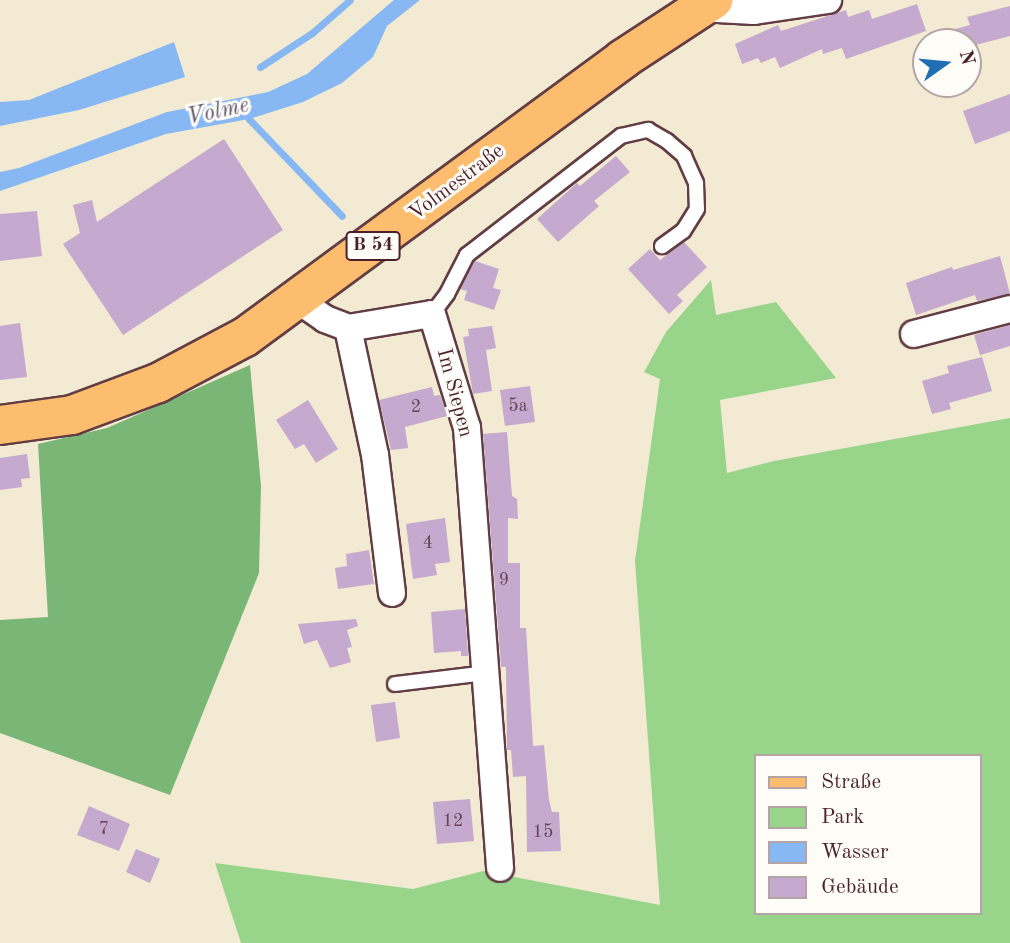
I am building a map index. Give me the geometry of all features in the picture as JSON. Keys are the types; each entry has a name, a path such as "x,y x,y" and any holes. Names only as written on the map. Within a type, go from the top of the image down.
{"main road":[{"name":"Volmestraße","path":"0,425 72,415 158,383 245,337 622,59 706,4"}],"street":[{"path":"706,4 754,11 828,0"},
{"path":"298,300 325,319 348,328 432,314"},
{"path":"914,334 1010,309"},
{"name":"Im Siepen","path":"432,314 467,428 500,868"},
{"path":"348,328 375,455 392,593"}],"lane":[{"path":"432,314 447,294 467,255 621,136 648,130 667,141 684,156 696,183 697,209 683,231 662,246"},
{"path":"396,684 486,673"}],"green space":[{"path":"711,280 716,315 776,302 836,378 720,400 727,473 774,461 1010,418 1010,943 241,943 215,863 413,889 483,871 660,905 635,561 660,379 644,372 666,332"},
{"path":"250,365 261,486 259,573 170,795 0,733 0,620 48,617 38,444 107,428"}],"water":[{"name":"Volme","path":"394,0 420,0 387,26 373,57 342,83 303,102 249,119 166,134 0,191 0,172 19,168 167,112 268,92 307,74"},
{"path":"174,42 185,77 79,110 0,126 0,102 29,100"}],"building":[{"path":"917,4 925,28 912,28 912,36 846,59 842,48 823,54 822,49 780,68 775,57 761,63 758,58 742,64 735,44 778,25 781,31 846,10 848,17 869,10 872,19"},
{"path":"1010,6 1010,36 982,43 982,28 959,28 970,25 967,17"},
{"path":"1010,94 1010,131 975,144 963,111"},
{"path":"224,139 283,230 123,335 63,244 80,233 73,205 92,200 97,222"},
{"path":"616,156 630,172 594,201 599,206 558,242 537,219 577,183 580,186"},
{"path":"37,211 42,256 0,261 0,214"},
{"path":"684,242 707,267 677,295 683,301 669,314 628,269 650,249 660,260"},
{"path":"1000,256 1010,294 977,301 975,295 916,315 906,283 952,267 953,270"},
{"path":"475,261 499,269 493,288 501,290 494,310 464,300 467,291 460,289"},
{"path":"20,323 27,377 0,380 0,326"},
{"path":"1010,325 1010,346 980,355 974,335"},
{"path":"492,326 496,348 486,350 492,391 473,394 463,337 469,336 468,329"},
{"path":"982,357 992,391 949,403 951,409 932,414 922,381 949,373 947,366"},
{"path":"530,386 535,422 505,426 500,390"},
{"path":"432,387 434,396 440,395 447,416 405,427 408,448 391,450 379,400"},
{"path":"308,400 338,449 316,463 304,444 295,449 276,420"},
{"path":"507,432 512,496 517,499 518,519 508,518 508,563 520,563 520,628 526,628 533,746 544,745 549,800 552,812 559,812 561,851 527,852 526,776 513,777 511,750 507,750 506,667 501,667 483,434"},
{"path":"27,454 30,478 21,479 22,487 0,490 0,458"},
{"path":"445,518 450,562 435,564 437,575 413,579 406,524"},
{"path":"369,550 374,584 338,589 335,568 347,566 346,554"},
{"path":"465,609 468,656 461,656 461,651 434,653 431,612"},
{"path":"356,619 358,626 347,630 352,647 347,648 351,662 330,668 317,640 304,644 298,624"},
{"path":"395,702 400,738 376,742 371,705"},
{"path":"470,799 474,841 437,844 433,802"},
{"path":"89,806 130,824 119,851 77,835"},
{"path":"136,849 160,859 150,883 126,872"}],"waterway":[{"path":"260,67 312,33 350,0"},
{"name":"Volme","path":"249,110 249,119 342,216"}]}
